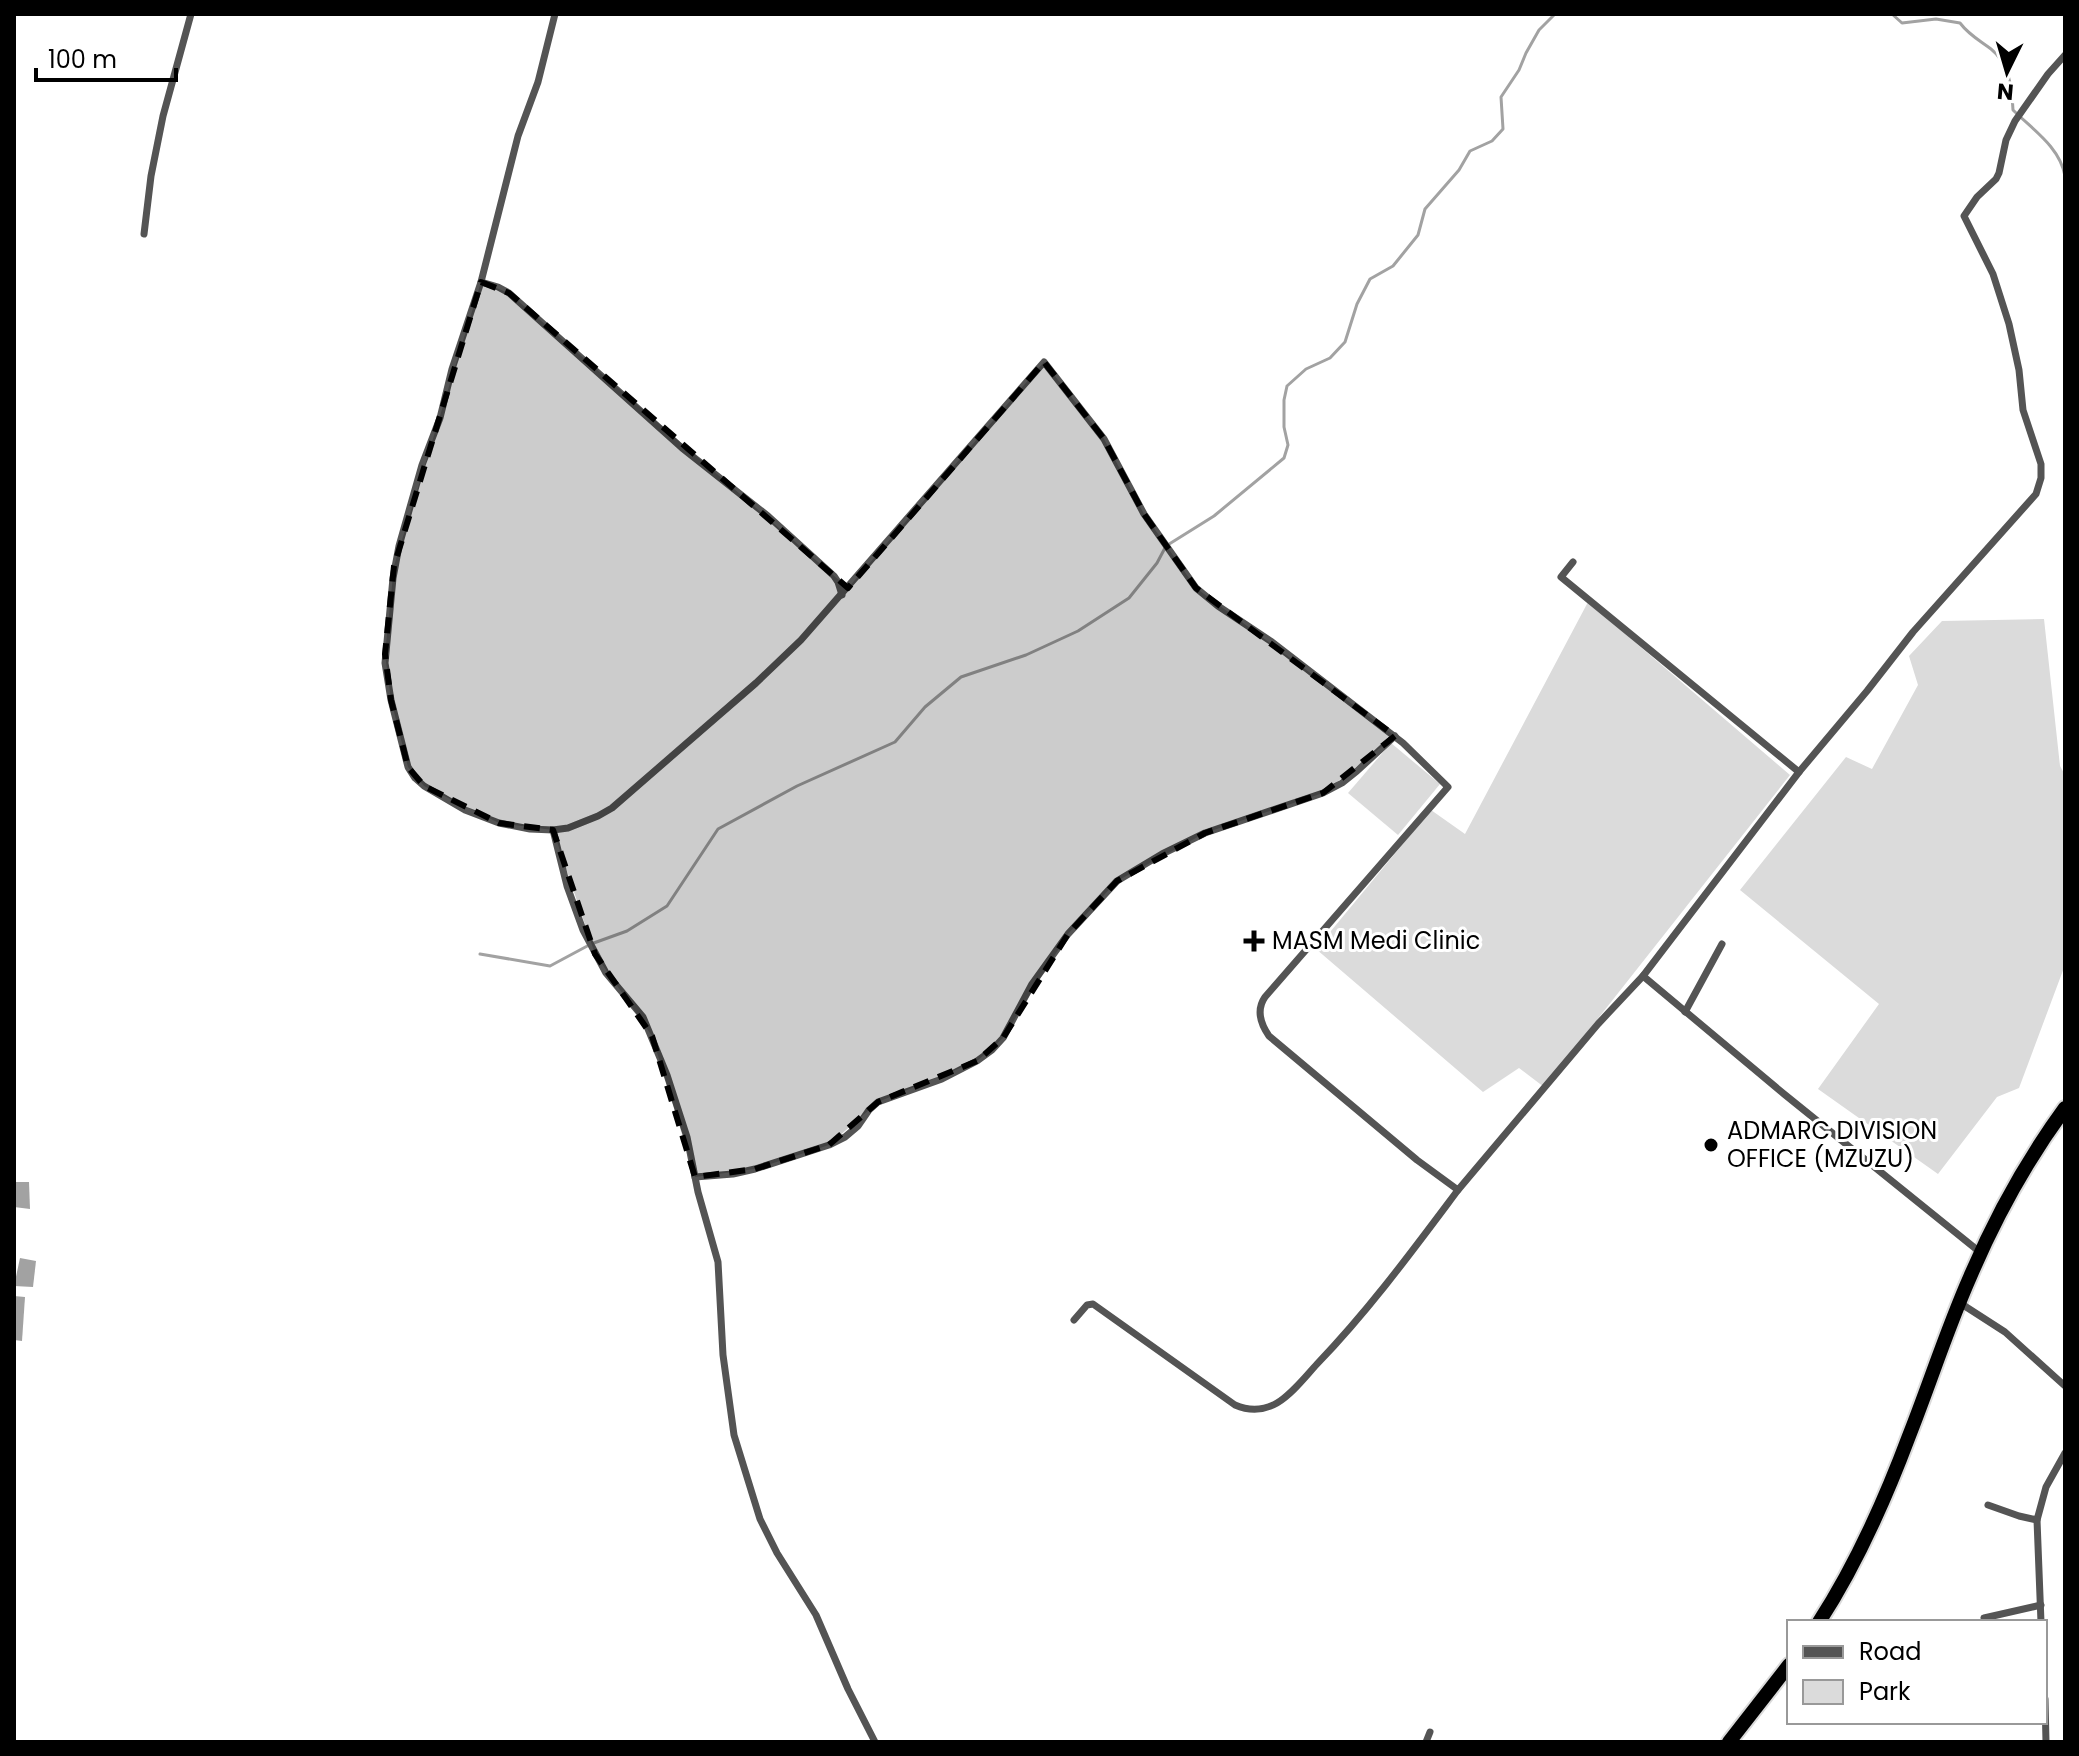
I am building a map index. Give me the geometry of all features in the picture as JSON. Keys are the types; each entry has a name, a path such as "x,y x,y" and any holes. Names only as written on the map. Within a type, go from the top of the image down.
{"highway":[{"path":"1820,1620 1874,1520 1994,1222 2065,1108"},
{"path":"1729,1742 1787,1668"}],"street":[{"path":"144,234 163,116 191,14"},
{"path":"555,14 538,82 518,136 481,282 418,479 394,566 385,654 387,680 408,767 424,786 465,810 499,823 553,830 583,823 612,808 801,640 1044,362 1104,439 1144,514 1196,588 1395,736 1448,787 1265,997 1259,1016 1269,1036 1417,1160 1458,1190"},
{"path":"1074,1320 1087,1305 1094,1305 1235,1405 1249,1410 1267,1408 1284,1398 1340,1340 1400,1269 1458,1190 1598,1024 1643,976 1799,772 1913,632 2032,499 2040,485 2041,464 2023,410 2019,370 2006,313 1993,274 1964,216 1999,173 2006,140 2015,121 2065,55"},
{"path":"481,282 509,293 682,448 768,516 834,576 842,595"},
{"path":"1573,562 1561,577 1799,772"},
{"path":"695,1177 755,1169 829,1145 858,1126 878,1102 942,1079 977,1061 1003,1038 1032,984 1068,934 1117,881 1205,833 1323,793 1349,777 1395,736"},
{"path":"553,830 575,912 606,973 643,1017 687,1137 718,1262 723,1355 734,1435 744,1471 765,1530 816,1615 875,1742"},
{"path":"1685,1012 1722,944"},
{"path":"1643,976 1981,1253"},
{"path":"1960,1303 2005,1332 2065,1386"},
{"path":"2041,1620 2037,1520 2046,1487 2065,1453"},
{"path":"1988,1505 2037,1520"},
{"path":"1984,1618 2041,1605"},
{"path":"1426,1742 1430,1732"}],"highlighted area":[{"path":"481,282 509,293 848,588 1044,362 1104,439 1144,514 1196,588 1395,736 1323,793 1205,833 1117,881 1068,934 1003,1038 977,1061 878,1102 829,1145 755,1169 695,1177 652,1036 595,954 553,830 499,823 424,786 408,767 391,700 385,654 394,566"}],"green space":[{"path":"1588,602 1790,775 1544,1087 1519,1068 1483,1092 1316,949 1431,810 1465,834"},
{"path":"2044,619 2060,766 2065,775 2065,965 2019,1088 1997,1097 1938,1174 1818,1089 1879,1004 1740,890 1846,757 1872,769 1918,685 1909,656 1942,621"},
{"path":"1391,743 1440,784 1398,835 1348,793"}],"shaded area":[{"path":"14,1182 29,1182 30,1209 14,1207"},
{"path":"20,1258 36,1261 33,1287 14,1286"},
{"path":"14,1296 25,1297 22,1341 14,1340"}],"waterway":[{"path":"480,954 550,966 591,944 627,931 667,906 718,829 797,786 895,742 925,707 961,677 1026,655 1078,631 1129,598 1157,563 1166,546 1214,516 1284,458 1288,445 1284,427 1287,386 1306,369 1330,358 1345,342 1357,304 1370,279 1393,266 1418,235 1425,209 1459,170 1470,151 1492,141 1503,129 1501,97 1539,30 1555,14"},
{"path":"1892,14 1902,23 1936,19 1960,23 1991,49 2006,69 2013,110 2051,147 2065,176"}],"place":[{"name":"MASM Medi Clinic","path":"1254,941"},
{"name":"ADMARC DIVISION OFFICE (MZUZU)","path":"1711,1145"}]}
